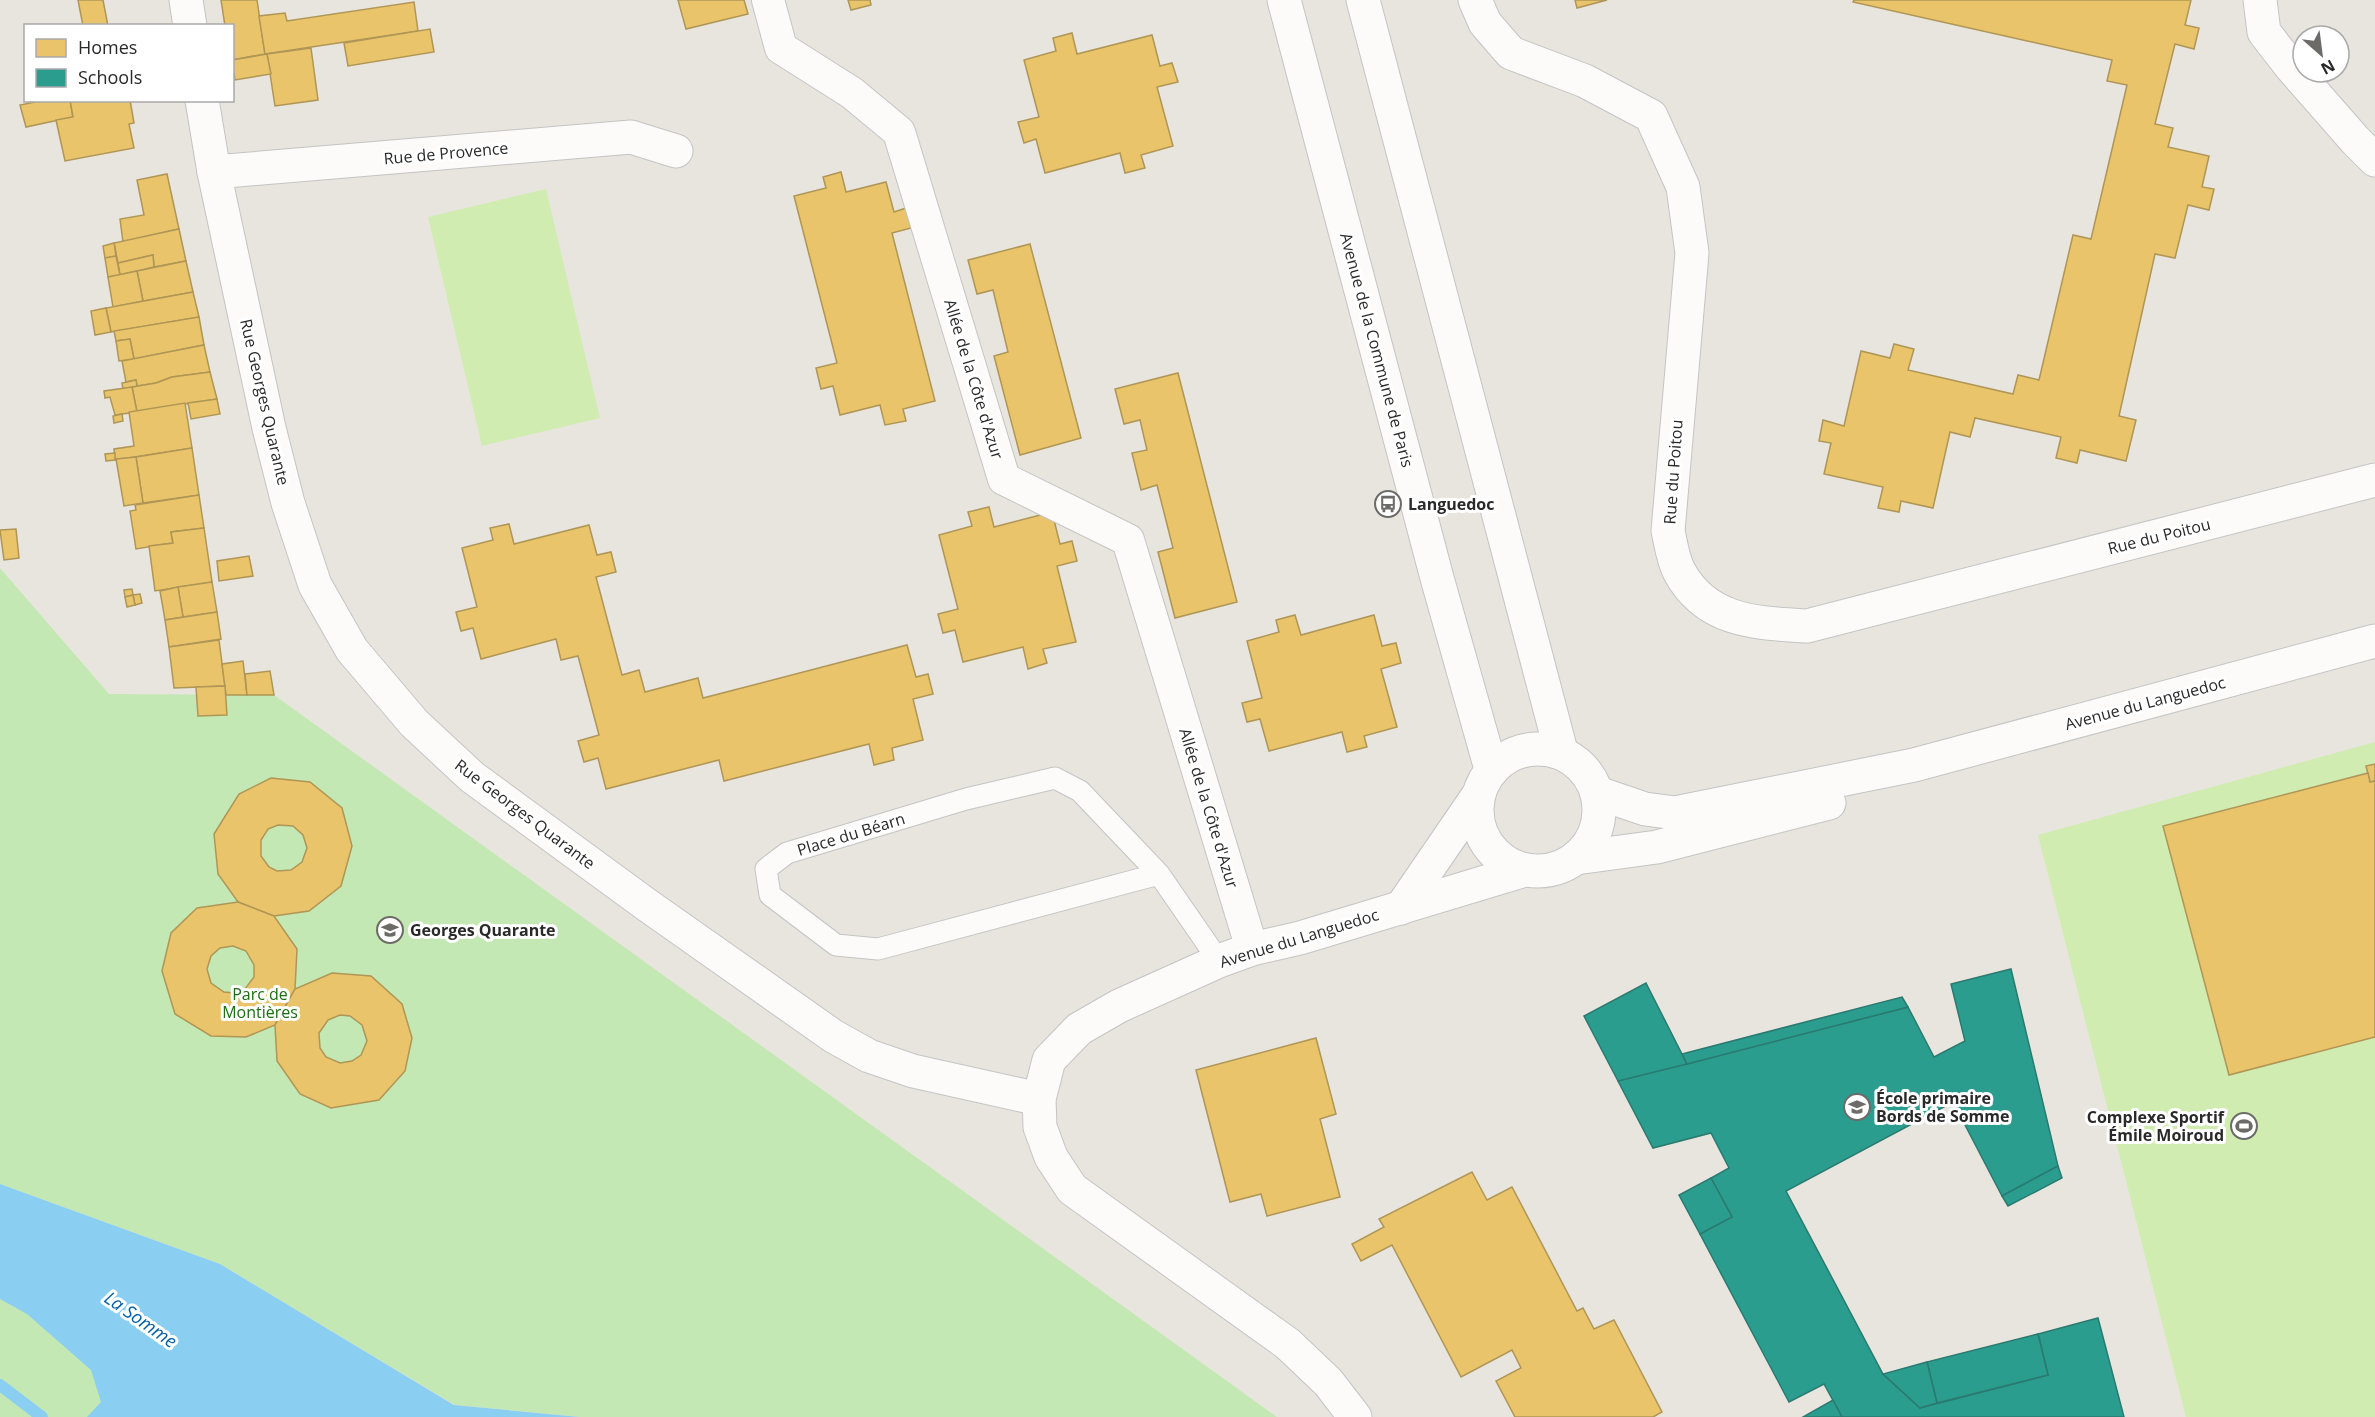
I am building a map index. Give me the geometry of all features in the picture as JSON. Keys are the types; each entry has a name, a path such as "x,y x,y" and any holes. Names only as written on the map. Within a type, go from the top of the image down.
{"street":[{"path":"186,0 190,24"},
{"name":"Allée de la Côte d'Azur","path":"768,0 782,48 852,93 899,132 1004,479 1128,540 1252,949"},
{"name":"Avenue de la Commune de Paris","path":"1284,0 1437,578 1484,783"},
{"path":"1363,0 1561,751"},
{"name":"Rue du Poitou","path":"1475,0 1485,23 1511,53 1585,81 1651,116 1683,187 1692,253 1668,531 1678,570 1699,598 1726,616 1759,623 1807,626 2375,480"},
{"path":"2260,0 2264,32 2324,104 2375,160"},
{"name":"Rue Georges Quarante","path":"202,102 214,172 268,428 288,503 315,585 352,650 414,723 490,791 647,905 833,1035 868,1056 913,1071 1039,1099"},
{"name":"Rue de Provence","path":"214,172 631,137 676,151"},
{"name":"Avenue du Languedoc","path":"1598,793 1645,809 1675,813 1914,765 2375,641"},
{"path":"1538,748 1561,751 1585,771 1598,793 1597,826 1589,843 1576,858 1552,870 1525,870 1506,863 1492,851 1481,835 1476,816 1484,783 1504,758 1521,751 1538,748"},
{"name":"Avenue du Languedoc","path":"1576,858 1657,847 1869,793 1914,765"},
{"name":"Avenue du Languedoc","path":"1401,908 1484,783"},
{"name":"Avenue du Languedoc","path":"1355,1417 1328,1382 1288,1344 1072,1189 1051,1157 1041,1127 1039,1099 1049,1060 1080,1029 1119,1005 1219,961 1252,949 1300,938 1525,870"}],"lane":[{"name":"Place du Béarn","path":"1159,874 878,949 836,945 770,895 766,869 787,853 966,799 1055,778 1080,791 1159,874 1219,961"}],"green space":[{"path":"546,189 600,418 482,446 428,217"},
{"name":"Parc de Montières","path":"0,568 109,694 274,695 1277,1417 580,1417 455,1405 220,1264 0,1184"},
{"name":"Complexe Sportif Émile Moiroud","path":"2375,742 2375,1417 2186,1417 2038,835"},
{"path":"0,1282 161,1417 0,1417"}],"water":[{"name":"La Somme","path":"0,1184 220,1264 454,1405 580,1417 87,1417 101,1402 91,1370 27,1314 0,1299"}],"building: Homes":[{"path":"78,0 103,0 108,24 83,24"},
{"path":"221,0 257,0 265,54 234,60 234,24 225,24"},
{"path":"678,0 744,0 748,14 686,29"},
{"path":"848,0 870,0 871,5 851,10"},
{"path":"1575,0 1607,0 1577,8"},
{"path":"1854,0 2191,0 2185,25 2199,28 2194,49 2175,44 2155,124 2173,128 2168,147 2209,156 2202,187 2214,189 2209,210 2188,205 2175,258 2155,254 2119,416 2136,420 2126,461 2080,450 2077,463 2056,458 2061,437 1975,418 1970,437 1950,432 1933,508 1901,501 1899,512 1878,508 1883,487 1824,474 1831,443 1819,441 1823,420 1844,426 1861,351 1890,358 1894,344 1914,349 1908,370 2013,394 2018,375 2039,380 2073,235 2091,239 2127,85 2107,81 2112,60 1853,2"},
{"path":"414,2 418,31 265,54 259,16 285,13 287,21"},
{"path":"430,29 434,52 348,66 344,43"},
{"path":"1072,33 1077,54 1152,35 1160,66 1172,63 1178,82 1157,87 1173,146 1141,155 1145,168 1125,173 1120,153 1045,173 1036,139 1024,143 1018,122 1039,117 1024,60 1056,51 1053,38"},
{"path":"311,48 318,100 275,106 267,54"},
{"path":"267,54 271,74 235,80 234,60"},
{"path":"35,102 70,102 73,117 26,127 20,105"},
{"path":"70,102 130,102 134,123 129,124 134,148 65,161 56,120 73,117"},
{"path":"841,172 846,192 886,182 894,212 906,208 911,228 892,233 935,401 903,409 906,421 885,425 880,405 840,415 833,386 821,389 816,368 837,363 794,196 826,188 823,177"},
{"path":"167,174 179,229 123,242 120,219 144,215 137,180"},
{"path":"179,229 186,261 154,267 153,255 118,263 114,243"},
{"path":"114,243 116,256 105,258 103,246"},
{"path":"1030,244 1081,438 1020,455 994,356 1008,352 993,290 977,294 968,260"},
{"path":"153,255 154,267 120,275 118,263"},
{"path":"116,256 120,275 108,277 105,258"},
{"path":"186,261 193,292 143,301 137,271"},
{"path":"137,271 143,301 113,307 108,277"},
{"path":"193,292 199,317 111,332 106,308"},
{"path":"106,308 111,332 95,335 91,311"},
{"path":"199,317 204,345 134,359 130,339 116,341 114,331"},
{"path":"130,339 134,359 119,361 116,341"},
{"path":"204,345 210,372 172,377 156,383 137,386 136,380 126,382 122,361"},
{"path":"210,372 217,399 137,412 132,387 156,383 172,377"},
{"path":"1178,373 1237,602 1175,618 1158,552 1173,548 1157,485 1141,490 1132,453 1147,450 1140,420 1124,424 1115,389"},
{"path":"136,380 137,386 123,389 122,383"},
{"path":"132,387 137,412 115,415 110,397 105,398 104,391"},
{"path":"217,399 220,414 191,419 188,403"},
{"path":"185,403 192,448 115,460 114,449 134,446 129,412"},
{"path":"122,414 123,421 114,423 113,416"},
{"path":"192,448 199,495 143,503 136,457"},
{"path":"115,453 115,460 106,461 105,454"},
{"path":"136,457 143,503 124,506 116,459"},
{"path":"199,495 204,528 171,532 173,543 136,549 130,511 136,510 135,505"},
{"path":"989,507 994,527 1052,512 1060,544 1072,541 1077,561 1057,566 1076,642 1043,649 1047,663 1028,669 1023,647 963,662 955,630 943,633 938,614 958,609 939,535 972,526 968,512"},
{"path":"509,524 514,544 589,525 597,555 611,552 616,572 596,577 622,675 639,670 645,692 698,678 703,698 907,645 916,677 928,674 933,694 913,699 923,740 892,748 894,760 874,765 869,744 724,781 719,760 606,789 598,758 584,762 578,741 599,735 578,656 561,660 556,639 481,659 473,628 461,631 456,612 477,607 462,548 493,540 490,528"},
{"path":"204,528 212,582 155,591 149,546 173,543 171,532"},
{"path":"16,529 19,558 4,560 0,530"},
{"path":"249,556 253,576 219,581 217,561"},
{"path":"212,582 217,612 183,617 178,587"},
{"path":"178,587 183,617 165,620 160,591"},
{"path":"132,589 133,595 125,597 124,590"},
{"path":"140,594 142,603 135,605 133,595"},
{"path":"133,595 135,605 127,607 125,597"},
{"path":"217,612 221,639 169,647 165,620"},
{"path":"1295,615 1301,635 1374,615 1382,646 1396,643 1401,663 1381,669 1397,727 1364,736 1367,747 1347,752 1342,732 1269,751 1260,719 1247,722 1242,703 1262,698 1247,641 1279,632 1276,620"},
{"path":"219,640 225,686 174,688 169,647"},
{"path":"243,661 247,695 226,695 222,664"},
{"path":"270,671 274,695 247,695 245,674"},
{"path":"225,686 227,715 198,716 196,687"},
{"path":"2375,764 2375,781 2370,782 2366,766"},
{"path":"2368,773 2370,782 2375,781 2375,1037 2229,1075 2163,826"},
{"path":"271,778 310,782 342,808 352,846 341,886 309,911 274,916 238,902 218,874 214,834 239,794","holes":["278,825 293,826 303,835 307,848 302,862 291,870 277,871 269,867 261,856 261,840 268,829"]},
{"path":"238,902 274,916 297,949 295,989 275,1025 246,1037 211,1036 175,1014 162,971 171,933 197,908","holes":["233,946 246,951 254,965 254,977 245,989 236,993 224,992 211,983 207,969 211,956 220,948"]},
{"path":"332,973 371,976 402,1004 412,1038 405,1071 379,1100 331,1108 300,1094 277,1061 275,1025 295,989","holes":["340,1015 350,1016 362,1025 367,1041 361,1055 352,1061 340,1063 326,1057 320,1048 319,1033 328,1020"]},
{"path":"1316,1038 1336,1114 1320,1119 1340,1197 1267,1216 1261,1194 1230,1202 1196,1070"},
{"path":"1472,1172 1487,1200 1512,1187 1577,1311 1583,1308 1594,1329 1614,1320 1662,1412 1653,1417 1515,1417 1496,1381 1521,1368 1512,1350 1461,1377 1392,1245 1361,1261 1352,1244 1384,1227 1379,1219"}],"building: Schools":[{"path":"2011,969 2058,1166 2002,1196 1953,1102 1786,1191 1883,1374 1920,1408 2048,1375 2038,1334 2098,1318 2124,1417 1842,1417 1824,1384 1789,1402 1700,1234 1732,1217 1711,1178 1729,1168 1711,1133 1653,1148 1618,1081 1908,1007 1934,1057 1965,1041 1951,984"},
{"path":"1646,983 1687,1064 1618,1081 1584,1016"},
{"path":"1902,997 1908,1007 1687,1064 1682,1054"},
{"path":"2058,1166 2062,1178 2008,1206 2002,1196"},
{"path":"1711,1178 1732,1217 1700,1234 1679,1195"},
{"path":"2038,1334 2048,1375 1937,1403 1927,1362"},
{"path":"1927,1362 1937,1403 1920,1408 1883,1374"},
{"path":"1833,1400 1842,1417 1803,1417"}],"waterway":[{"path":"0,1385 42,1417"}],"place":[{"name":"Languedoc","path":"1388,504"},
{"name":"Georges Quarante","path":"390,930"},
{"name":"École primaire Bords de Somme","path":"1857,1107"},
{"name":"Complexe Sportif Émile Moiroud","path":"2244,1126"}]}
